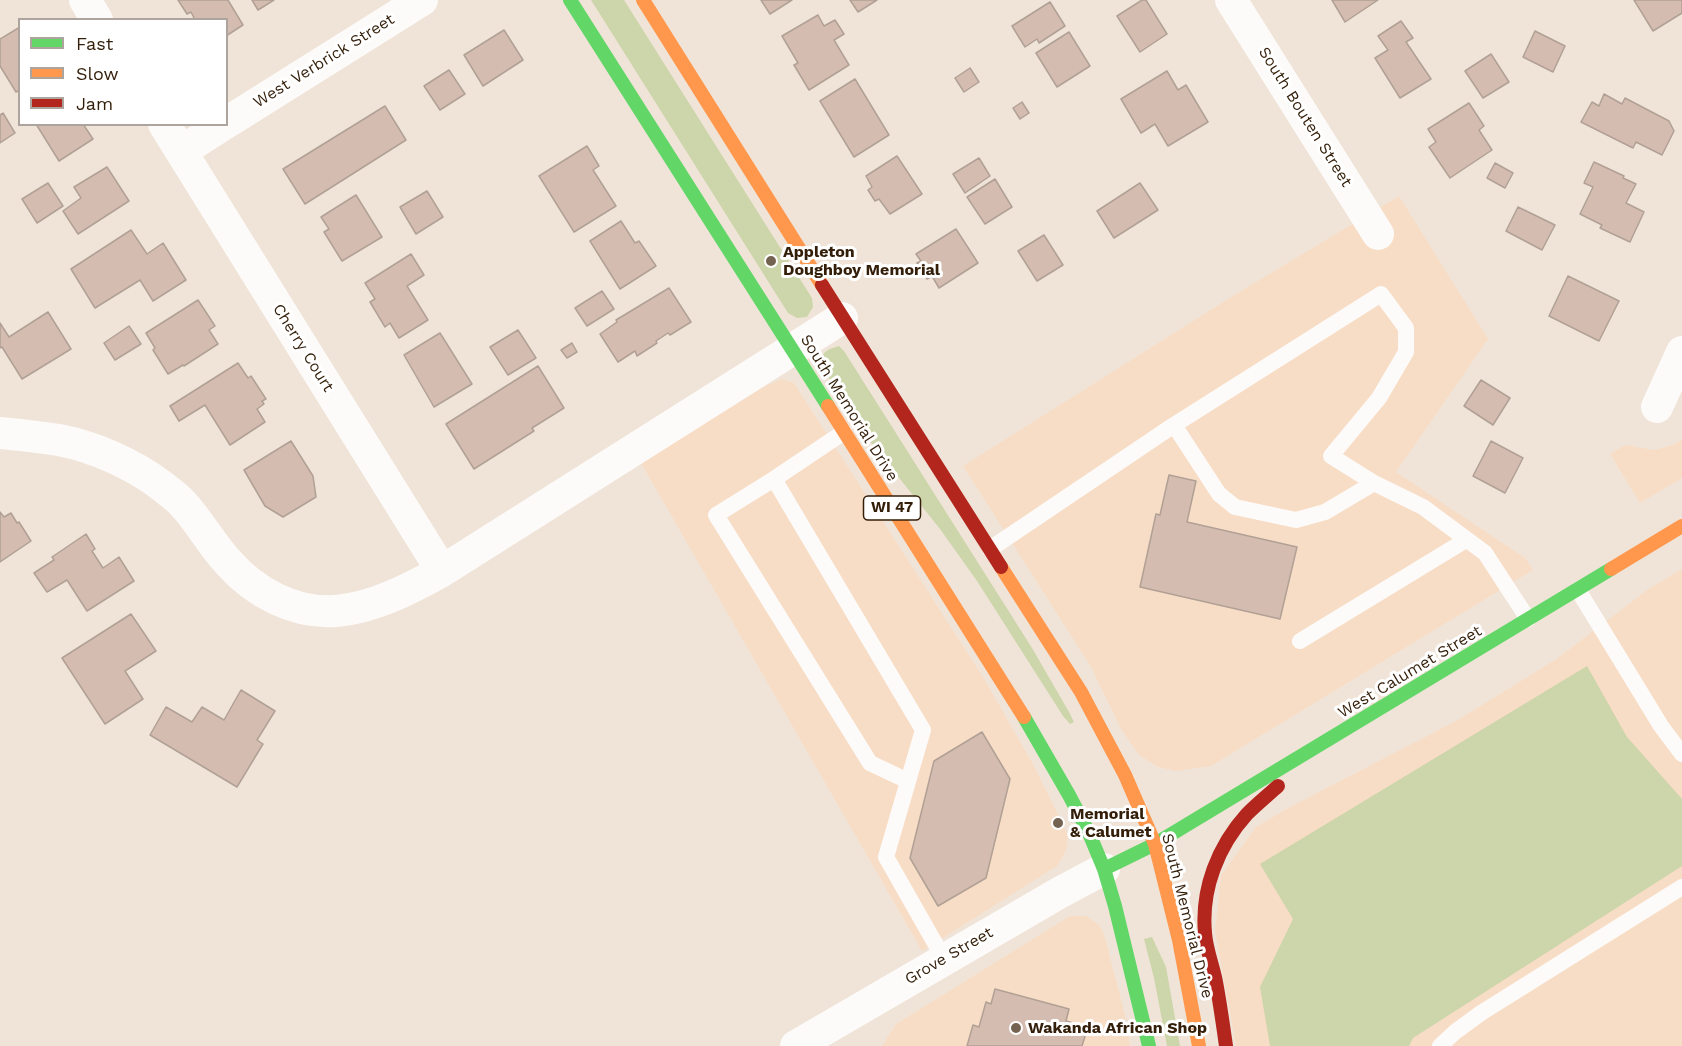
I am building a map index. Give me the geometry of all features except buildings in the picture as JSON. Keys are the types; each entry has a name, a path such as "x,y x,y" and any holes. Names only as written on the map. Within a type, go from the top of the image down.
{"main road":[{"name":"South Memorial Drive","path":"570,0 1026,718 1069,795 1089,833 1104,870 1149,1046"},
{"name":"South Memorial Drive","path":"643,0 842,318 1081,692 1125,775 1155,844 1179,940 1199,1046"},
{"name":"West Calumet Street","path":"1104,870 1155,844 1682,526"},
{"path":"1226,1046 1217,986 1205,934 1204,906 1208,885 1217,860 1245,817 1329,740"}],"street":[{"path":"85,0 96,18"},
{"name":"West Verbrick Street","path":"228,122 422,0"},
{"name":"South Bouten Street","path":"1231,0 1378,234"},
{"name":"Cherry Court","path":"165,126 442,571"},
{"name":"West Verbrick Street","path":"182,151 222,126"},
{"path":"0,433 59,440 84,447 136,469 183,503 215,547 245,580 268,596 289,604 312,610 335,611 362,606 415,586 442,571 842,318"},
{"path":"1657,406 1682,352"},
{"name":"Grove Street","path":"809,1042 944,959 1059,892 1104,870"}],"lane":[{"path":"990,549 1174,425 1382,294 1406,328 1406,352 1379,398 1331,456 1374,483 1423,507 1485,553 1528,619"},
{"path":"1174,425 1219,494 1235,507 1296,520 1325,512 1374,483"},
{"path":"844,432 716,515 870,763 908,781"},
{"path":"774,479 923,730 886,857 944,959"},
{"path":"1300,641 1466,540"},
{"path":"1578,590 1661,726 1682,754"},
{"path":"1440,1046 1481,1013 1682,887"}],"shaded area":[{"path":"1399,196 1488,339 1396,472 1525,558 1533,570 1211,766 1176,771 1158,767 1139,755 1121,729 1091,667 963,466 1236,294"},
{"path":"782,379 794,383 983,677 1033,764 1068,835 1066,851 1057,866 922,951 641,463 762,388"},
{"path":"1682,440 1682,478 1640,503 1610,454 1625,445 1654,450"},
{"path":"1682,569 1682,1046 1236,1046 1215,931 1221,875 1256,827 1456,721 1555,660 1650,588"},
{"path":"1070,916 1086,916 1099,925 1104,934 1125,1015 1130,1046 882,1046 896,1024"}],"green space":[{"path":"591,0 624,0 812,298 813,307 807,317 797,318 788,313"},
{"path":"839,346 1032,648 1074,722 1070,724 1063,716 977,581 940,529 868,439 821,366 825,352"},
{"path":"1587,666 1627,737 1682,799 1682,866 1413,1038 1409,1046 1270,1046 1260,987 1293,919 1260,864"},
{"path":"1152,937 1166,967 1180,1046 1167,1046 1144,939"}],"traffic: fast":[{"path":"570,0 828,406"},
{"path":"1104,869 1155,844 1611,569"},
{"path":"1024,717 1069,795 1089,833 1104,869 1149,1046"}],"traffic: slow":[{"path":"643,0 822,285"},
{"path":"828,406 1024,717"},
{"path":"1611,569 1682,526"},
{"path":"1001,567 1081,692 1125,775 1155,844 1179,940 1199,1046"}],"traffic: jam":[{"path":"822,285 1001,567"},
{"path":"1226,1046 1216,982 1206,939 1204,917 1209,884 1220,854 1237,826 1278,786"}],"place":[{"name":"Appleton Doughboy Memorial","path":"771,261"},
{"name":"Memorial & Calumet","path":"1058,823"},
{"name":"Wakanda African Shop","path":"1016,1028"}]}
